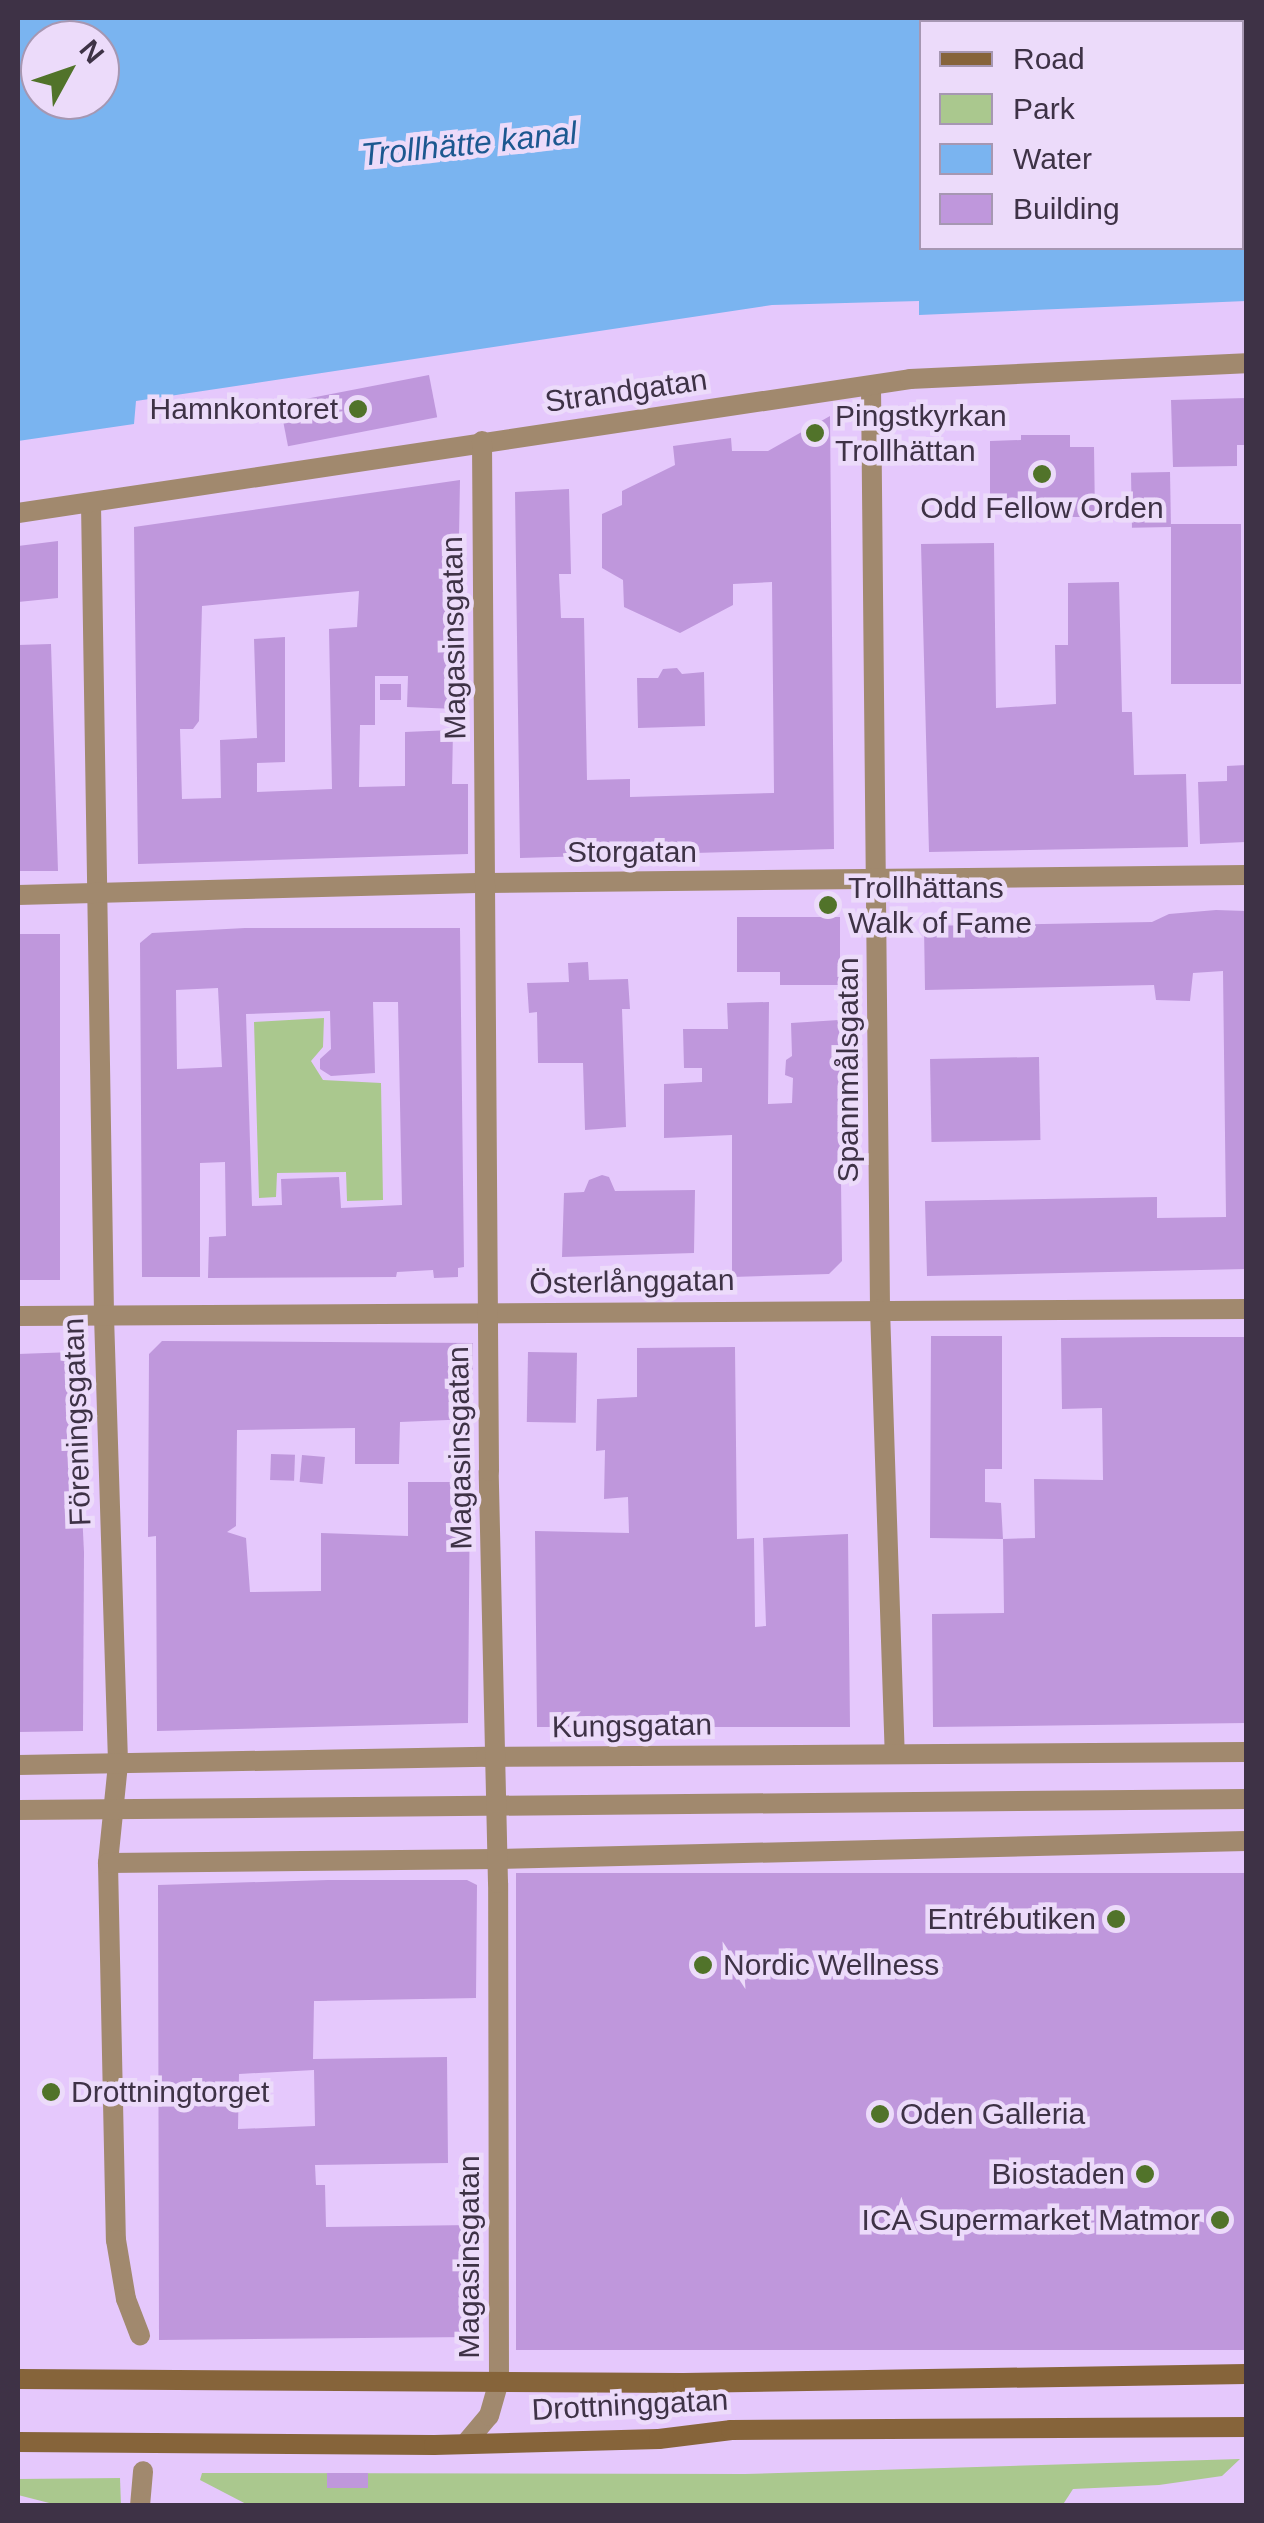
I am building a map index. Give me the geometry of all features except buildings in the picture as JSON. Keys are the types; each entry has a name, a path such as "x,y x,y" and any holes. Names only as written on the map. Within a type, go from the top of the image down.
{"street":[{"name":"Strandgatan","path":"18,513 910,380 1246,363"},
{"name":"Spannmålsgatan","path":"871,387 880,1310 896,1753"},
{"name":"Magasinsgatan","path":"466,2443 489,2416 499,2382 498,1859 488,1313 482,441"},
{"name":"Föreningsgatan","path":"91,504 104,1316 118,1764 108,1863 116,2240 126,2299 140,2335"},
{"name":"Storgatan","path":"18,894 488,883 1246,876"},
{"name":"Österlånggatan","path":"18,1316 1246,1309"},
{"name":"Kungsgatan","path":"18,1765 1246,1752"},
{"path":"18,1810 1246,1799"},
{"path":"108,1863 498,1859 1246,1842"},
{"name":"Drottninggatan","path":"18,2379 499,2382 1246,2374"},
{"name":"Drottninggatan","path":"18,2442 466,2443 659,2439 731,2430 1246,2428"},
{"path":"140,2506 144,2471"}],"green space":[{"path":"324,1018 323,1047 311,1061 323,1080 381,1083 383,1200 347,1201 346,1172 277,1173 276,1197 259,1198 254,1022"},
{"path":"1240,2459 1222,2476 1159,2485 1073,2489 1062,2506 250,2506 200,2480 202,2473 745,2474"},
{"path":"120,2478 121,2505 57,2505 18,2495 18,2479"}],"water":[{"name":"Trollhätte kanal","path":"18,18 1246,18 1246,301 919,315 919,301 772,305 136,401 134,424 18,441"}],"place":[{"name":"Hamnkontoret","path":"358,409"},
{"name":"Pingstkyrkan Trollhättan","path":"815,433"},
{"name":"Odd Fellow Orden","path":"1042,474"},
{"name":"Trollhättans Walk of Fame","path":"828,905"},
{"name":"Entrébutiken","path":"1116,1919"},
{"name":"Nordic Wellness","path":"703,1965"},
{"name":"Drottningtorget","path":"51,2092"},
{"name":"Oden Galleria","path":"880,2114"},
{"name":"Biostaden","path":"1145,2174"},
{"name":"ICA Supermarket Matmor","path":"1220,2220"}]}
